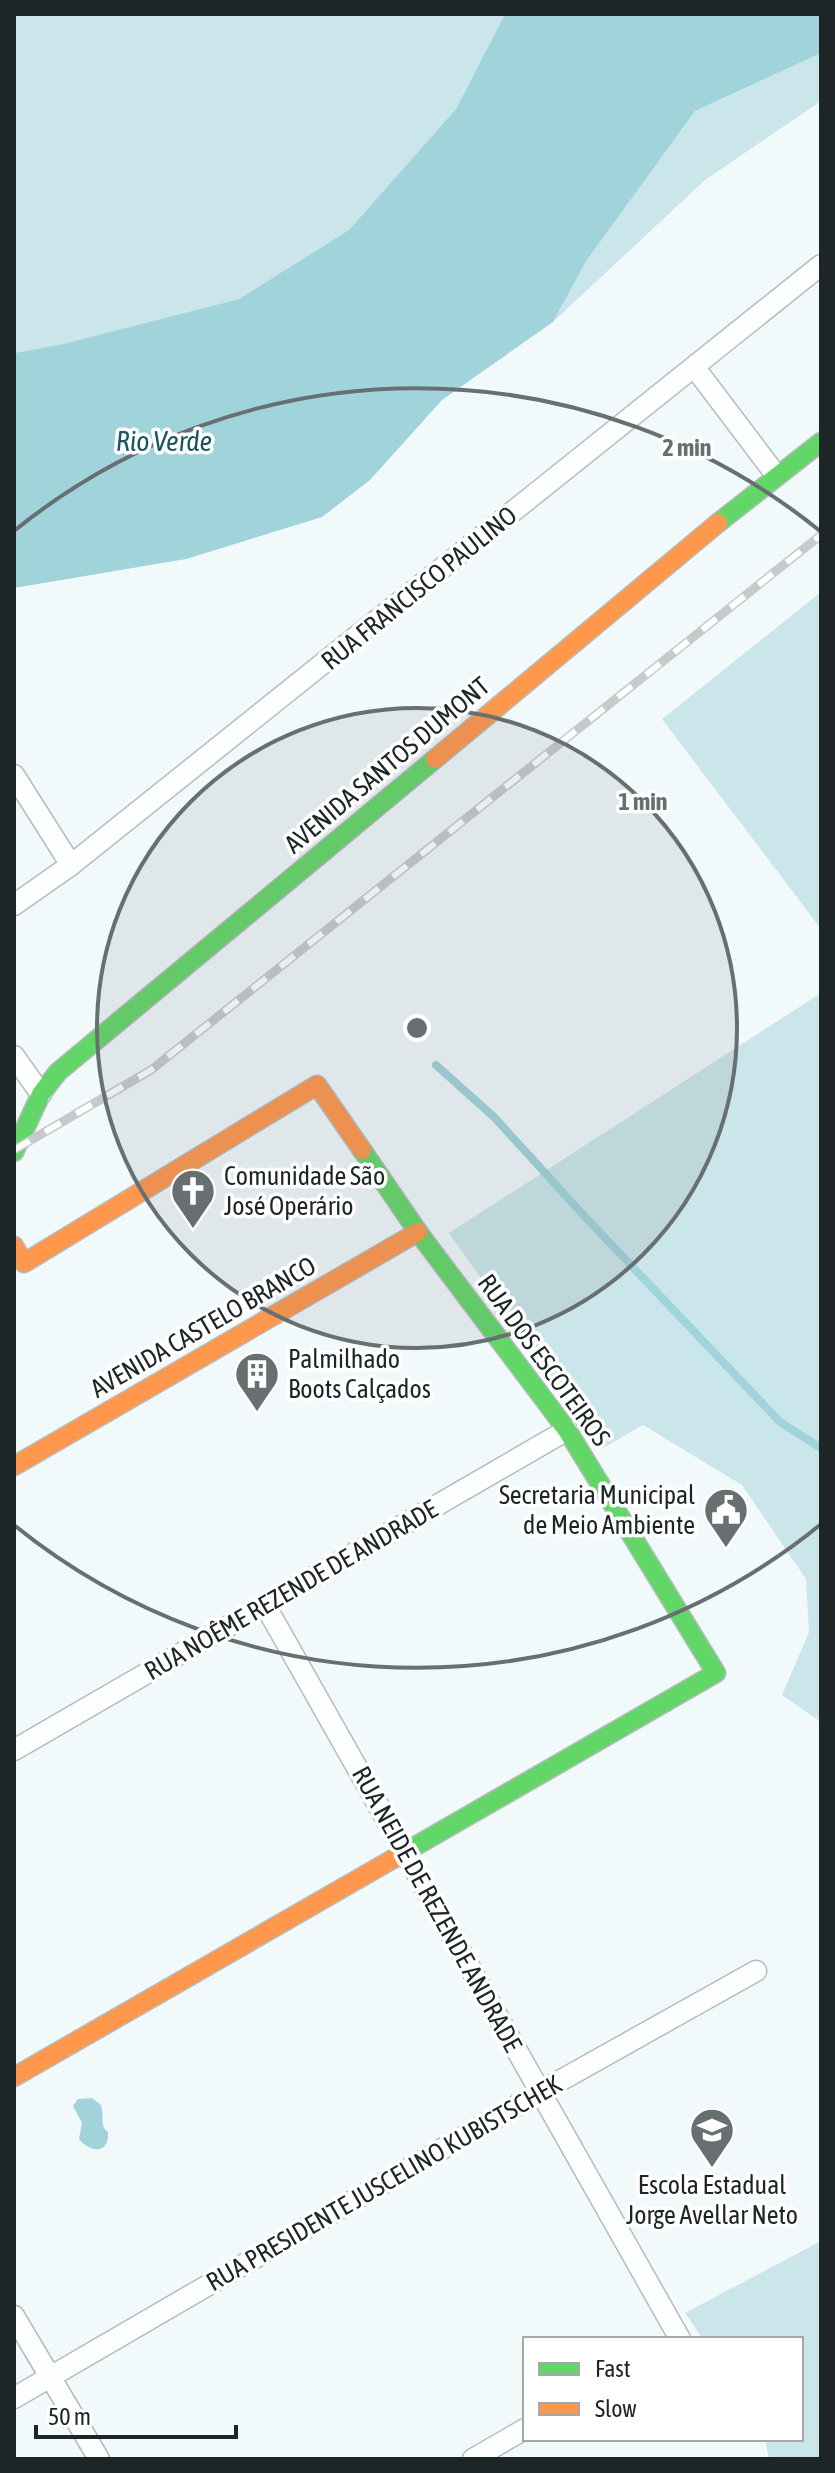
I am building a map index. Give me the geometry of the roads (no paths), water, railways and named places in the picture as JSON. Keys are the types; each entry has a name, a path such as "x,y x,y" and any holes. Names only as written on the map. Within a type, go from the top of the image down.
{"street":[{"name":"RUA FRANCISCO PAULINO","path":"14,905 71,865 821,265"},
{"path":"695,368 776,475"},
{"name":"AVENIDA SANTOS DUMONT","path":"14,1152 41,1094 58,1072 776,475 821,442"},
{"path":"14,775 71,865"},
{"path":"14,1056 41,1094"},
{"name":"RUA DOS ESCOTEIROS","path":"17,1259 317,1085 418,1232 567,1430 716,1673 405,1852"},
{"name":"AVENIDA CASTELO BRANCO","path":"14,1466 418,1232"},
{"name":"RUA NOÊME REZENDE DE ANDRADE","path":"14,1750 567,1430"},
{"name":"RUA NEIDE DE REZENDE ANDRADE","path":"265,1605 679,2337"},
{"path":"14,2077 405,1852"},
{"name":"RUA PRESIDENTE JUSCELINO KUBISTSCHEK","path":"14,2398 540,2092 756,1971"},
{"path":"14,2316 99,2459"},
{"path":"473,2459 523,2430"}],"water":[{"name":"Rio Verde","path":"505,14 821,14 821,53 695,111 586,261 553,322 442,400 370,480 322,517 186,559 14,588 14,353 63,344 239,299 349,230 456,109"},
{"path":"92,2098 101,2105 103,2125 108,2132 107,2143 100,2149 91,2148 79,2139 82,2123 73,2106 78,2099"}],"waterway":[{"path":"436,1065 494,1117 780,1422 821,1448"}],"railway":[{"path":"14,1150 151,1070 821,535"}],"place":[{"name":"Comunidade São José Operário","path":"193,1230"},
{"name":"Palmilhado Boots Calçados","path":"257,1413"},
{"name":"Secretaria Municipal de Meio Ambiente","path":"726,1549"},
{"name":"Escola Estadual Jorge Avellar Neto","path":"712,2169"}]}
